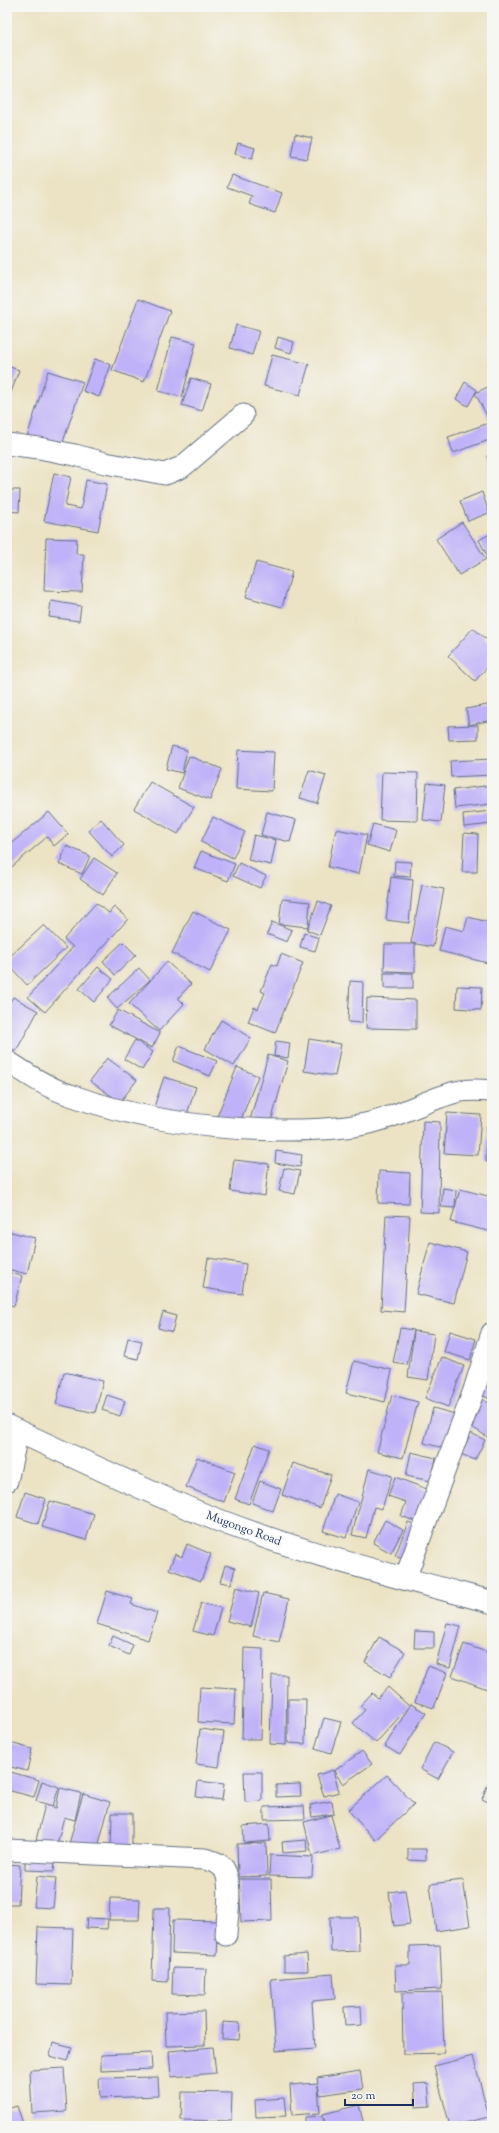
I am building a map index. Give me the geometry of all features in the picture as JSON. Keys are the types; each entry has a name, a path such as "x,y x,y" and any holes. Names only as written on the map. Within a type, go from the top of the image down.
{"street":[{"path":"7,444 46,449 105,463 165,474 182,467 243,416"},
{"path":"7,1061 34,1078 70,1095 118,1109 171,1121 205,1126 259,1130 336,1128 364,1124 390,1118 457,1092 477,1090 492,1091"},
{"path":"405,1579 474,1390 492,1333"},
{"path":"7,1481 13,1429"},
{"name":"Mugongo Road","path":"13,1429 201,1513 287,1544 405,1579 492,1602"},
{"path":"7,1850 205,1859 216,1862 224,1869 227,1879 228,1892 226,1935"}],"building":[{"path":"295,134 312,138 307,159 291,156"},
{"path":"238,143 255,148 252,159 235,154"},
{"path":"232,175 282,193 275,213 249,204 252,196 227,187"},
{"path":"138,299 170,311 144,382 112,370"},
{"path":"236,325 259,331 252,355 230,348"},
{"path":"172,337 196,343 182,397 158,391"},
{"path":"278,337 294,342 291,353 275,348"},
{"path":"272,355 309,364 300,395 264,386"},
{"path":"95,359 111,365 99,397 83,391"},
{"path":"7,366 19,370 7,404"},
{"path":"48,371 83,382 61,448 27,437"},
{"path":"191,378 211,384 202,411 182,405"},
{"path":"465,382 477,390 468,406 456,399"},
{"path":"492,385 492,419 489,420 475,393"},
{"path":"492,422 492,439 453,453 448,437"},
{"path":"492,455 492,472 487,456"},
{"path":"54,473 71,477 65,506 81,509 86,480 107,484 98,531 44,521"},
{"path":"7,490 20,490 19,512 7,511"},
{"path":"482,492 489,513 468,521 460,501"},
{"path":"462,522 486,559 459,575 436,539"},
{"path":"492,533 492,557 489,559 479,540"},
{"path":"46,538 77,539 76,554 84,554 82,592 44,591"},
{"path":"256,562 292,572 282,607 246,597"},
{"path":"51,601 81,606 79,621 49,617"},
{"path":"473,628 492,644 492,662 475,681 448,656"},
{"path":"492,704 492,720 469,725 466,709"},
{"path":"478,725 478,739 449,740 448,726"},
{"path":"172,746 187,750 182,773 166,769"},
{"path":"238,750 274,752 272,791 236,789"},
{"path":"189,756 222,769 210,800 178,788"},
{"path":"492,759 492,775 451,777 450,761"},
{"path":"309,770 326,775 317,803 300,798"},
{"path":"382,772 418,773 417,821 380,820"},
{"path":"150,782 194,807 178,834 134,809"},
{"path":"427,783 445,785 441,822 423,820"},
{"path":"492,785 492,804 455,808 453,790"},
{"path":"492,811 492,824 464,827 463,814"},
{"path":"49,812 68,834 54,846 47,837 7,871 7,847"},
{"path":"267,812 296,820 290,842 261,835"},
{"path":"213,817 245,832 233,858 201,842"},
{"path":"101,819 124,845 112,857 88,830"},
{"path":"373,824 396,830 390,852 367,845"},
{"path":"336,829 367,835 359,874 328,867"},
{"path":"464,833 478,834 477,872 462,872"},
{"path":"254,835 276,840 271,865 248,860"},
{"path":"67,846 90,856 82,874 59,864"},
{"path":"201,851 235,864 228,881 194,868"},
{"path":"94,858 117,873 103,895 80,879"},
{"path":"395,861 411,862 410,877 394,876"},
{"path":"239,863 266,876 260,888 233,876"},
{"path":"391,877 413,880 409,923 386,920"},
{"path":"422,885 444,889 433,947 411,943"},
{"path":"282,899 310,902 308,927 279,924"},
{"path":"318,901 331,906 320,935 307,930"},
{"path":"96,903 109,913 114,907 128,919 45,1012 28,997 73,947 64,939"},
{"path":"193,911 231,930 210,972 172,953"},
{"path":"468,917 492,923 492,964 439,951 445,926 464,931"},
{"path":"272,922 292,930 287,942 267,934"},
{"path":"44,925 66,948 27,985 7,963 7,959"},
{"path":"304,933 319,938 315,951 300,947"},
{"path":"123,942 136,955 115,975 103,961"},
{"path":"385,944 415,944 415,972 384,971"},
{"path":"281,954 303,963 275,1033 248,1022 254,1007 258,1009 265,993 261,991 272,964 277,966"},
{"path":"167,962 191,984 178,998 184,1004 159,1031 129,1004"},
{"path":"98,967 113,979 94,1002 79,989"},
{"path":"139,968 150,980 117,1009 107,998"},
{"path":"384,973 413,973 413,988 384,988"},
{"path":"350,981 363,982 362,1023 348,1022"},
{"path":"457,986 482,987 481,1010 456,1008"},
{"path":"13,997 38,1011 16,1051 7,1046 7,1006"},
{"path":"367,998 416,1000 416,1029 366,1028"},
{"path":"118,1010 160,1033 152,1048 109,1025"},
{"path":"221,1020 251,1038 234,1066 205,1049"},
{"path":"309,1039 341,1044 335,1076 304,1071"},
{"path":"135,1040 153,1052 142,1070 124,1059"},
{"path":"276,1041 290,1043 288,1058 274,1056"},
{"path":"179,1046 217,1061 210,1076 173,1061"},
{"path":"268,1055 288,1061 269,1129 249,1124"},
{"path":"107,1058 137,1080 120,1102 90,1081"},
{"path":"237,1067 258,1076 238,1127 216,1119"},
{"path":"164,1077 196,1087 186,1117 154,1107"},
{"path":"447,1113 481,1115 478,1155 444,1153"},
{"path":"423,1121 440,1122 439,1213 420,1212"},
{"path":"487,1125 492,1125 492,1162 486,1162"},
{"path":"276,1151 302,1155 300,1167 275,1163"},
{"path":"234,1160 269,1164 265,1196 230,1191"},
{"path":"284,1168 300,1171 295,1194 279,1191"},
{"path":"379,1171 410,1173 409,1204 378,1203"},
{"path":"443,1188 456,1190 455,1208 441,1207"},
{"path":"460,1189 492,1197 492,1232 451,1222"},
{"path":"386,1215 410,1216 404,1312 381,1310"},
{"path":"7,1231 35,1238 27,1274 7,1269"},
{"path":"430,1242 467,1252 454,1303 416,1294"},
{"path":"208,1258 246,1264 242,1294 203,1288"},
{"path":"7,1272 22,1276 14,1306 7,1304"},
{"path":"163,1312 176,1316 172,1332 158,1328"},
{"path":"400,1328 414,1330 407,1365 393,1363"},
{"path":"414,1331 434,1334 428,1380 408,1377"},
{"path":"450,1331 476,1339 470,1360 444,1352"},
{"path":"128,1338 142,1341 138,1359 124,1356"},
{"path":"442,1357 464,1366 448,1407 425,1398"},
{"path":"354,1361 392,1370 385,1402 346,1393"},
{"path":"492,1365 492,1400 475,1392"},
{"path":"64,1372 103,1381 95,1413 56,1404"},
{"path":"107,1395 125,1401 120,1416 102,1410"},
{"path":"392,1395 418,1402 403,1458 377,1452"},
{"path":"480,1398 492,1405 492,1440 464,1422"},
{"path":"433,1408 455,1414 447,1449 424,1443"},
{"path":"471,1433 485,1440 475,1460 461,1454"},
{"path":"255,1444 269,1449 249,1504 235,1499"},
{"path":"411,1452 436,1458 431,1481 406,1476"},
{"path":"197,1457 235,1472 224,1502 186,1487"},
{"path":"293,1463 331,1475 320,1508 282,1495"},
{"path":"369,1469 392,1476 382,1509 374,1507 366,1538 352,1535"},
{"path":"395,1477 432,1491 420,1523 401,1516 406,1502 388,1496"},
{"path":"260,1481 281,1489 273,1511 252,1503"},
{"path":"25,1492 46,1499 38,1524 17,1517"},
{"path":"335,1494 358,1502 346,1538 323,1531"},
{"path":"50,1501 94,1514 86,1540 42,1527"},
{"path":"385,1520 403,1530 391,1553 373,1543"},
{"path":"408,1522 421,1527 408,1561 395,1556"},
{"path":"187,1544 211,1554 201,1581 169,1569 175,1554 182,1557"},
{"path":"225,1565 235,1568 231,1584 220,1582"},
{"path":"236,1587 259,1593 251,1627 227,1621"},
{"path":"107,1591 133,1599 131,1604 157,1613 148,1640 97,1624"},
{"path":"263,1593 289,1599 279,1642 253,1636"},
{"path":"201,1603 221,1608 213,1636 193,1631"},
{"path":"447,1623 461,1626 450,1668 436,1664"},
{"path":"415,1631 434,1632 434,1648 414,1648"},
{"path":"113,1636 133,1645 129,1655 109,1646"},
{"path":"379,1637 405,1652 390,1677 365,1662"},
{"path":"464,1644 492,1654 492,1675 487,1689 452,1676"},
{"path":"244,1648 263,1649 261,1739 242,1739"},
{"path":"428,1666 447,1673 434,1708 415,1702"},
{"path":"272,1675 287,1675 286,1745 270,1744"},
{"path":"200,1687 236,1689 234,1724 198,1722"},
{"path":"388,1687 409,1706 376,1743 353,1723 365,1710 360,1706 372,1693 378,1698"},
{"path":"288,1699 306,1699 305,1744 288,1743"},
{"path":"411,1704 426,1713 400,1755 385,1746"},
{"path":"324,1718 341,1722 331,1753 315,1748"},
{"path":"200,1729 224,1732 219,1767 196,1764"},
{"path":"7,1742 32,1749 27,1771 7,1766"},
{"path":"434,1742 453,1752 438,1779 420,1769"},
{"path":"362,1751 372,1764 343,1784 334,1771"},
{"path":"333,1770 339,1792 324,1796 317,1775"},
{"path":"7,1771 39,1780 34,1797 7,1790"},
{"path":"244,1772 262,1772 262,1801 245,1802"},
{"path":"492,1774 492,1804 482,1799"},
{"path":"387,1775 414,1804 375,1840 348,1810"},
{"path":"42,1781 59,1787 53,1806 36,1801"},
{"path":"198,1781 224,1784 222,1800 196,1797"},
{"path":"300,1784 301,1796 276,1797 276,1785"},
{"path":"60,1788 81,1793 75,1820 64,1817 57,1844 36,1840 45,1805 56,1808"},
{"path":"83,1794 110,1802 97,1851 69,1844"},
{"path":"332,1801 334,1814 312,1817 310,1805"},
{"path":"304,1806 305,1819 264,1820 264,1807"},
{"path":"112,1813 132,1813 132,1847 111,1847"},
{"path":"331,1815 340,1849 312,1856 304,1822"},
{"path":"269,1824 270,1841 244,1843 243,1826"},
{"path":"306,1840 307,1851 283,1853 282,1842"},
{"path":"266,1843 267,1876 238,1877 237,1844"},
{"path":"408,1849 426,1849 426,1861 408,1860"},
{"path":"270,1855 313,1857 312,1877 269,1876"},
{"path":"25,1857 55,1859 54,1871 25,1870"},
{"path":"7,1864 20,1865 18,1904 7,1904"},
{"path":"37,1876 56,1878 53,1908 34,1907"},
{"path":"239,1879 271,1879 272,1921 241,1922"},
{"path":"463,1880 470,1926 436,1931 430,1884"},
{"path":"405,1890 410,1924 394,1926 389,1892"},
{"path":"110,1898 140,1899 139,1920 109,1920"},
{"path":"154,1908 170,1908 168,1982 152,1981"},
{"path":"330,1917 358,1917 359,1951 331,1952"},
{"path":"87,1918 108,1919 107,1929 86,1928"},
{"path":"173,1920 219,1921 217,1955 172,1953"},
{"path":"38,1927 73,1928 71,1985 36,1984"},
{"path":"440,1945 442,1989 396,1991 395,1965 410,1965 410,1946"},
{"path":"307,1954 308,1971 284,1971 284,1956"},
{"path":"173,1968 206,1969 205,1995 172,1994"},
{"path":"333,1974 335,1999 312,2001 315,2048 276,2051 271,1979"},
{"path":"442,1992 444,2053 403,2054 402,1993"},
{"path":"361,2006 362,2025 345,2026 344,2007"},
{"path":"204,2011 205,2045 166,2046 165,2012"},
{"path":"223,2022 240,2023 239,2040 222,2039"},
{"path":"53,2042 72,2047 68,2061 50,2056"},
{"path":"213,2047 216,2073 171,2077 169,2051"},
{"path":"151,2053 152,2069 101,2071 101,2055"},
{"path":"473,2056 489,2117 450,2126 434,2066"},
{"path":"64,2068 67,2111 32,2113 30,2070"},
{"path":"360,2071 363,2089 320,2095 318,2085 320,2113 292,2115 290,2085 318,2083 317,2078"},
{"path":"158,2077 159,2096 100,2098 99,2078"},
{"path":"428,2083 430,2106 416,2107 414,2084"},
{"path":"182,2092 232,2093 231,2121 181,2120"},
{"path":"284,2098 286,2116 256,2117 255,2100"},
{"path":"359,2105 364,2125 326,2126 323,2114"},
{"path":"17,2106 24,2126 7,2126 7,2109"},
{"path":"323,2116 323,2126 305,2126 305,2117"}]}
